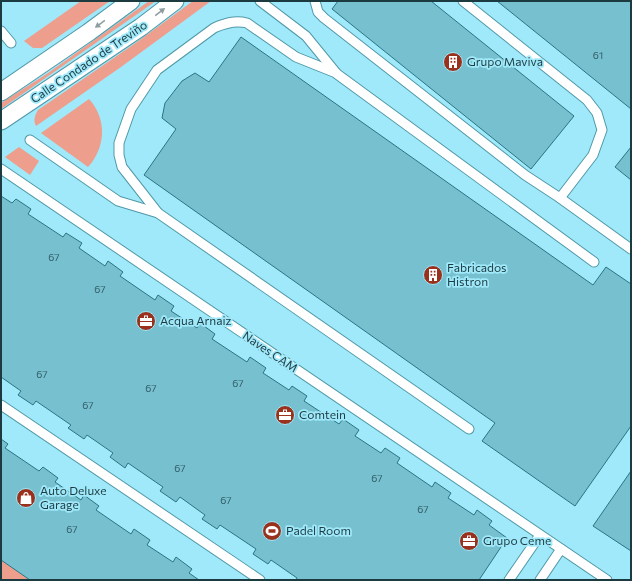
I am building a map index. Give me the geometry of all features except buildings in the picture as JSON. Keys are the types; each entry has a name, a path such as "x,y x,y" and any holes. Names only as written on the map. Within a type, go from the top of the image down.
{"street":[{"name":"Calle Condado de Treviño","path":"1,92 90,32 131,1"},
{"name":"Calle Condado de Treviño","path":"1,121 141,27 175,1"}],"lane":[{"path":"260,1 306,36 337,74"},
{"path":"315,1 318,12 324,18 525,175 631,249"},
{"path":"463,1 586,100 597,113 602,130 593,155 560,198"},
{"path":"469,429 158,213 122,167 119,155 119,143 131,109 157,70 214,28 223,24 239,21 246,23 296,57 337,74 594,262"},
{"path":"1,31 11,44"},
{"path":"30,140 118,202 158,213"},
{"name":"Naves CAM","path":"1,169 607,580"},
{"path":"1,405 260,580"},
{"path":"509,580 540,535"},
{"path":"540,580 561,549"}],"shaded area":[{"path":"81,1 110,1 42,48 33,48 24,41"},
{"path":"149,1 156,1 1,109 1,103 48,73"},
{"path":"193,1 211,1 121,67 36,126 35,118 38,110 137,42"},
{"path":"89,99 99,115 102,133 98,151 88,167 41,133"},
{"path":"19,147 39,161 30,175 5,157"},
{"path":"1,560 30,580 1,580"}],"place":[{"name":"Grupo Maviva","path":"453,62"},
{"name":"Fabricados Histron","path":"433,275"},
{"name":"Acqua Arnaiz","path":"146,321"},
{"name":"Comtein","path":"285,415"},
{"name":"Auto Deluxe Garage","path":"26,498"},
{"name":"Padel Room","path":"272,531"},
{"name":"Grupo Ceme","path":"469,541"}]}
